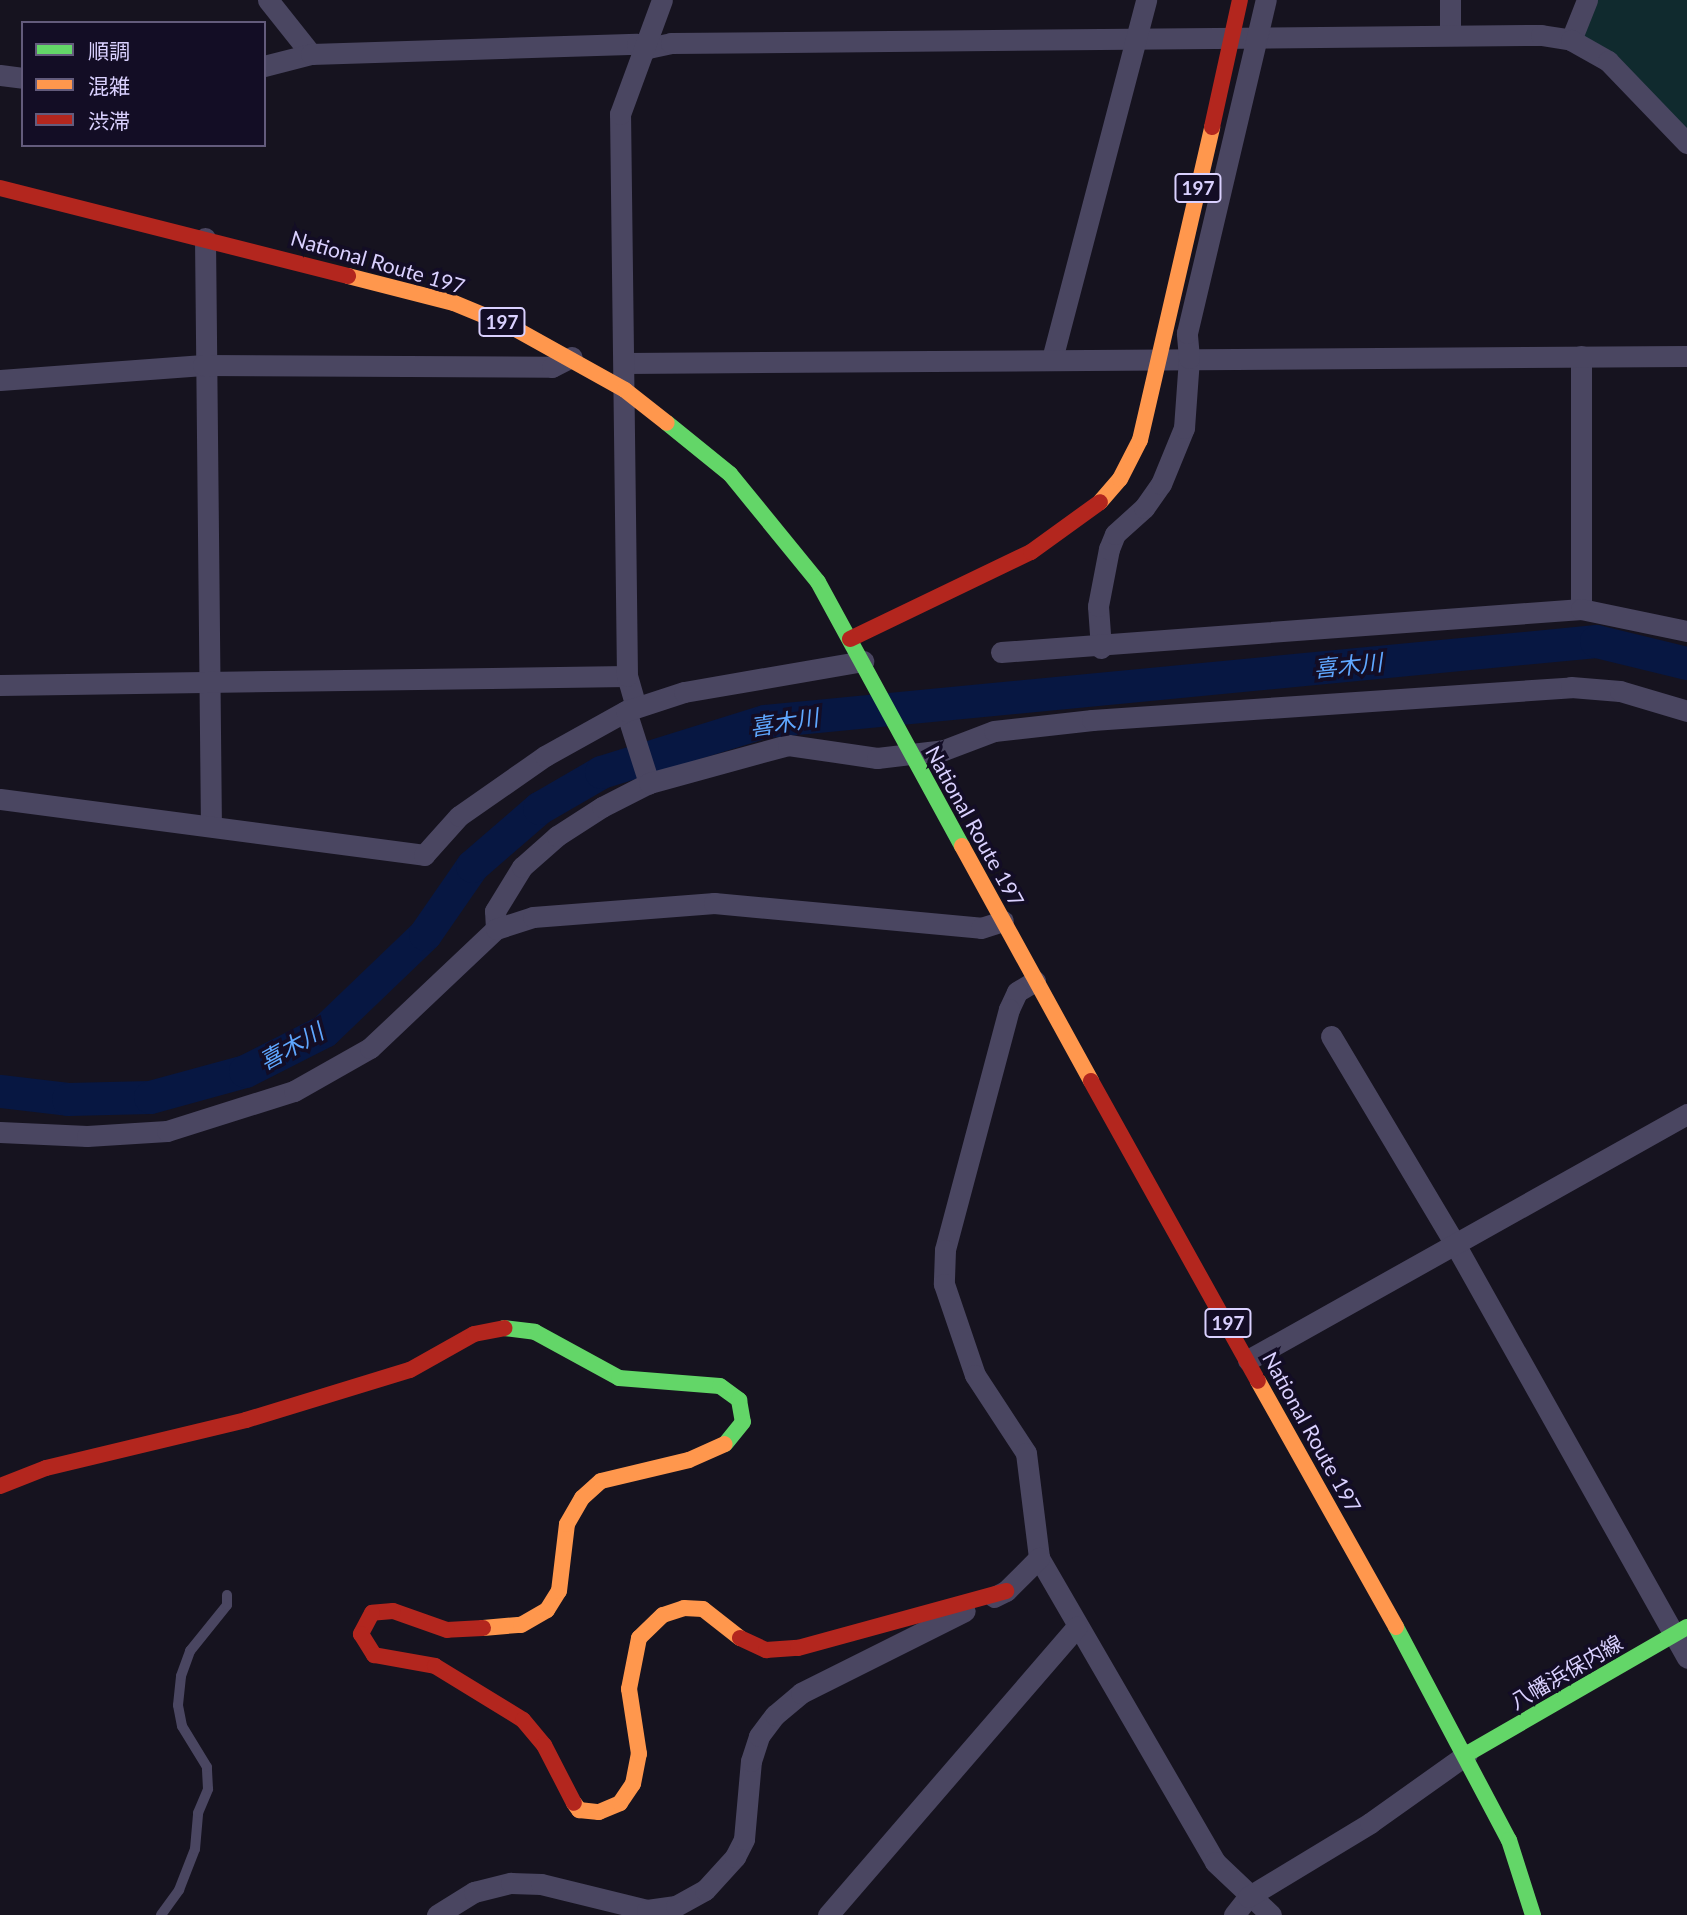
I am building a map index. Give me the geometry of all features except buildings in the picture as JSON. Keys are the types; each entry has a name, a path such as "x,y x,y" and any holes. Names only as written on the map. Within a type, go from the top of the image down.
{"main road":[{"name":"197","path":"850,639 1031,552 1098,504 1120,479 1140,440 1157,376 1240,0"},
{"name":"National Route 197","path":"0,188 205,237 454,303 572,357 625,390 730,474 794,550 866,667 1035,981 1467,1754 1509,1840 1533,1915"},
{"path":"0,1486 46,1468 246,1420 410,1370 474,1334 500,1327 535,1332 619,1378 720,1386 738,1400 743,1422 732,1441 689,1460 601,1481 582,1498 567,1524 559,1591 547,1610 521,1625 447,1630 393,1611 372,1613 361,1634 374,1655 435,1666 514,1713 544,1745 558,1778 579,1810 599,1812 620,1803 633,1784 639,1754 629,1689 631,1661 639,1638 663,1615 684,1608 703,1609 749,1642 766,1650 788,1649 1006,1591"},
{"name":"八幡浜保内線","path":"1467,1754 1680,1630"}],"street":[{"path":"268,0 311,54"},
{"path":"648,778 630,713 627,676 620,114 637,60 648,48 662,0"},
{"path":"1052,359 1146,0"},
{"path":"1101,648 1098,607 1109,549 1115,534 1144,508 1161,484 1184,428 1189,358 1186,333 1266,0"},
{"path":"1450,0 1450,34"},
{"path":"1571,40 1587,0"},
{"path":"266,65 311,54 637,44 648,48 671,43 1541,35 1571,40 1608,61 1687,143"},
{"path":"0,75 21,78"},
{"path":"205,237 203,365 211,683 211,826"},
{"path":"1581,356 1581,609"},
{"path":"625,363 1687,356"},
{"path":"0,380 203,365 552,367 572,357"},
{"path":"1001,652 1101,648 1581,609 1687,631"},
{"path":"0,799 424,855 459,816 545,756 630,713 684,692 866,667"},
{"path":"0,685 627,676"},
{"path":"496,929 495,911 523,867 557,836 648,778 788,745 877,758 908,748 944,750 995,731 1092,720 1571,687 1619,691 1687,711"},
{"path":"0,1132 87,1136 167,1130 243,1111 294,1091 370,1048 496,929 533,917 714,903 981,928 1003,922"},
{"path":"1035,981 1017,992 1009,1009 945,1251 944,1284 975,1375 1026,1453 1039,1558 1215,1862 1248,1897 1270,1915"},
{"path":"1331,1036 1680,1630 1687,1658"},
{"path":"1248,1360 1684,1123"},
{"path":"437,1915 474,1892 511,1884 541,1884 647,1910 676,1906 705,1890 744,1839 751,1761 759,1736 775,1716 800,1693 1006,1591 1039,1558"},
{"path":"828,1915 1077,1627"},
{"path":"1234,1915 1248,1897 1370,1823 1467,1754"}],"lane":[{"path":"161,1915 178,1890 195,1849 198,1813 208,1789 207,1767 182,1726 178,1705 181,1676 190,1651 227,1605 227,1595"}],"green space":[{"path":"1587,0 1687,0 1687,143 1571,40"}],"waterway":[{"name":"喜木川","path":"0,1091 68,1099 150,1097 245,1071 324,1031 425,934 472,866 539,808 601,772 765,721 1596,641 1687,663"}],"traffic: fast":[{"path":"667,423 730,474 818,582 962,846"},
{"path":"504,1328 535,1332 619,1378 720,1386 739,1400 743,1422 725,1444"},
{"path":"1396,1627 1509,1840 1533,1915"},
{"path":"1467,1754 1687,1627"}],"traffic: slow":[{"path":"1100,502 1120,479 1140,440 1212,127"},
{"path":"348,276 454,303 512,327 625,390 667,423"},
{"path":"962,846 1091,1081"},
{"path":"1258,1381 1396,1627"},
{"path":"483,1628 521,1625 547,1610 559,1591 567,1524 582,1498 601,1481 689,1460 725,1444"},
{"path":"574,1803 579,1810 599,1812 620,1803 633,1784 639,1754 629,1689 639,1638 663,1615 684,1608 703,1609 740,1638"}],"traffic: jam":[{"path":"1212,127 1240,0"},
{"path":"0,188 348,276"},
{"path":"850,639 1031,552 1100,502"},
{"path":"1091,1081 1258,1381"},
{"path":"0,1486 46,1468 246,1420 410,1370 474,1334 504,1328"},
{"path":"740,1638 766,1650 798,1648 1006,1591"},
{"path":"483,1628 447,1630 393,1611 372,1613 361,1634 374,1655 435,1666 523,1720 544,1745 574,1803"}]}
